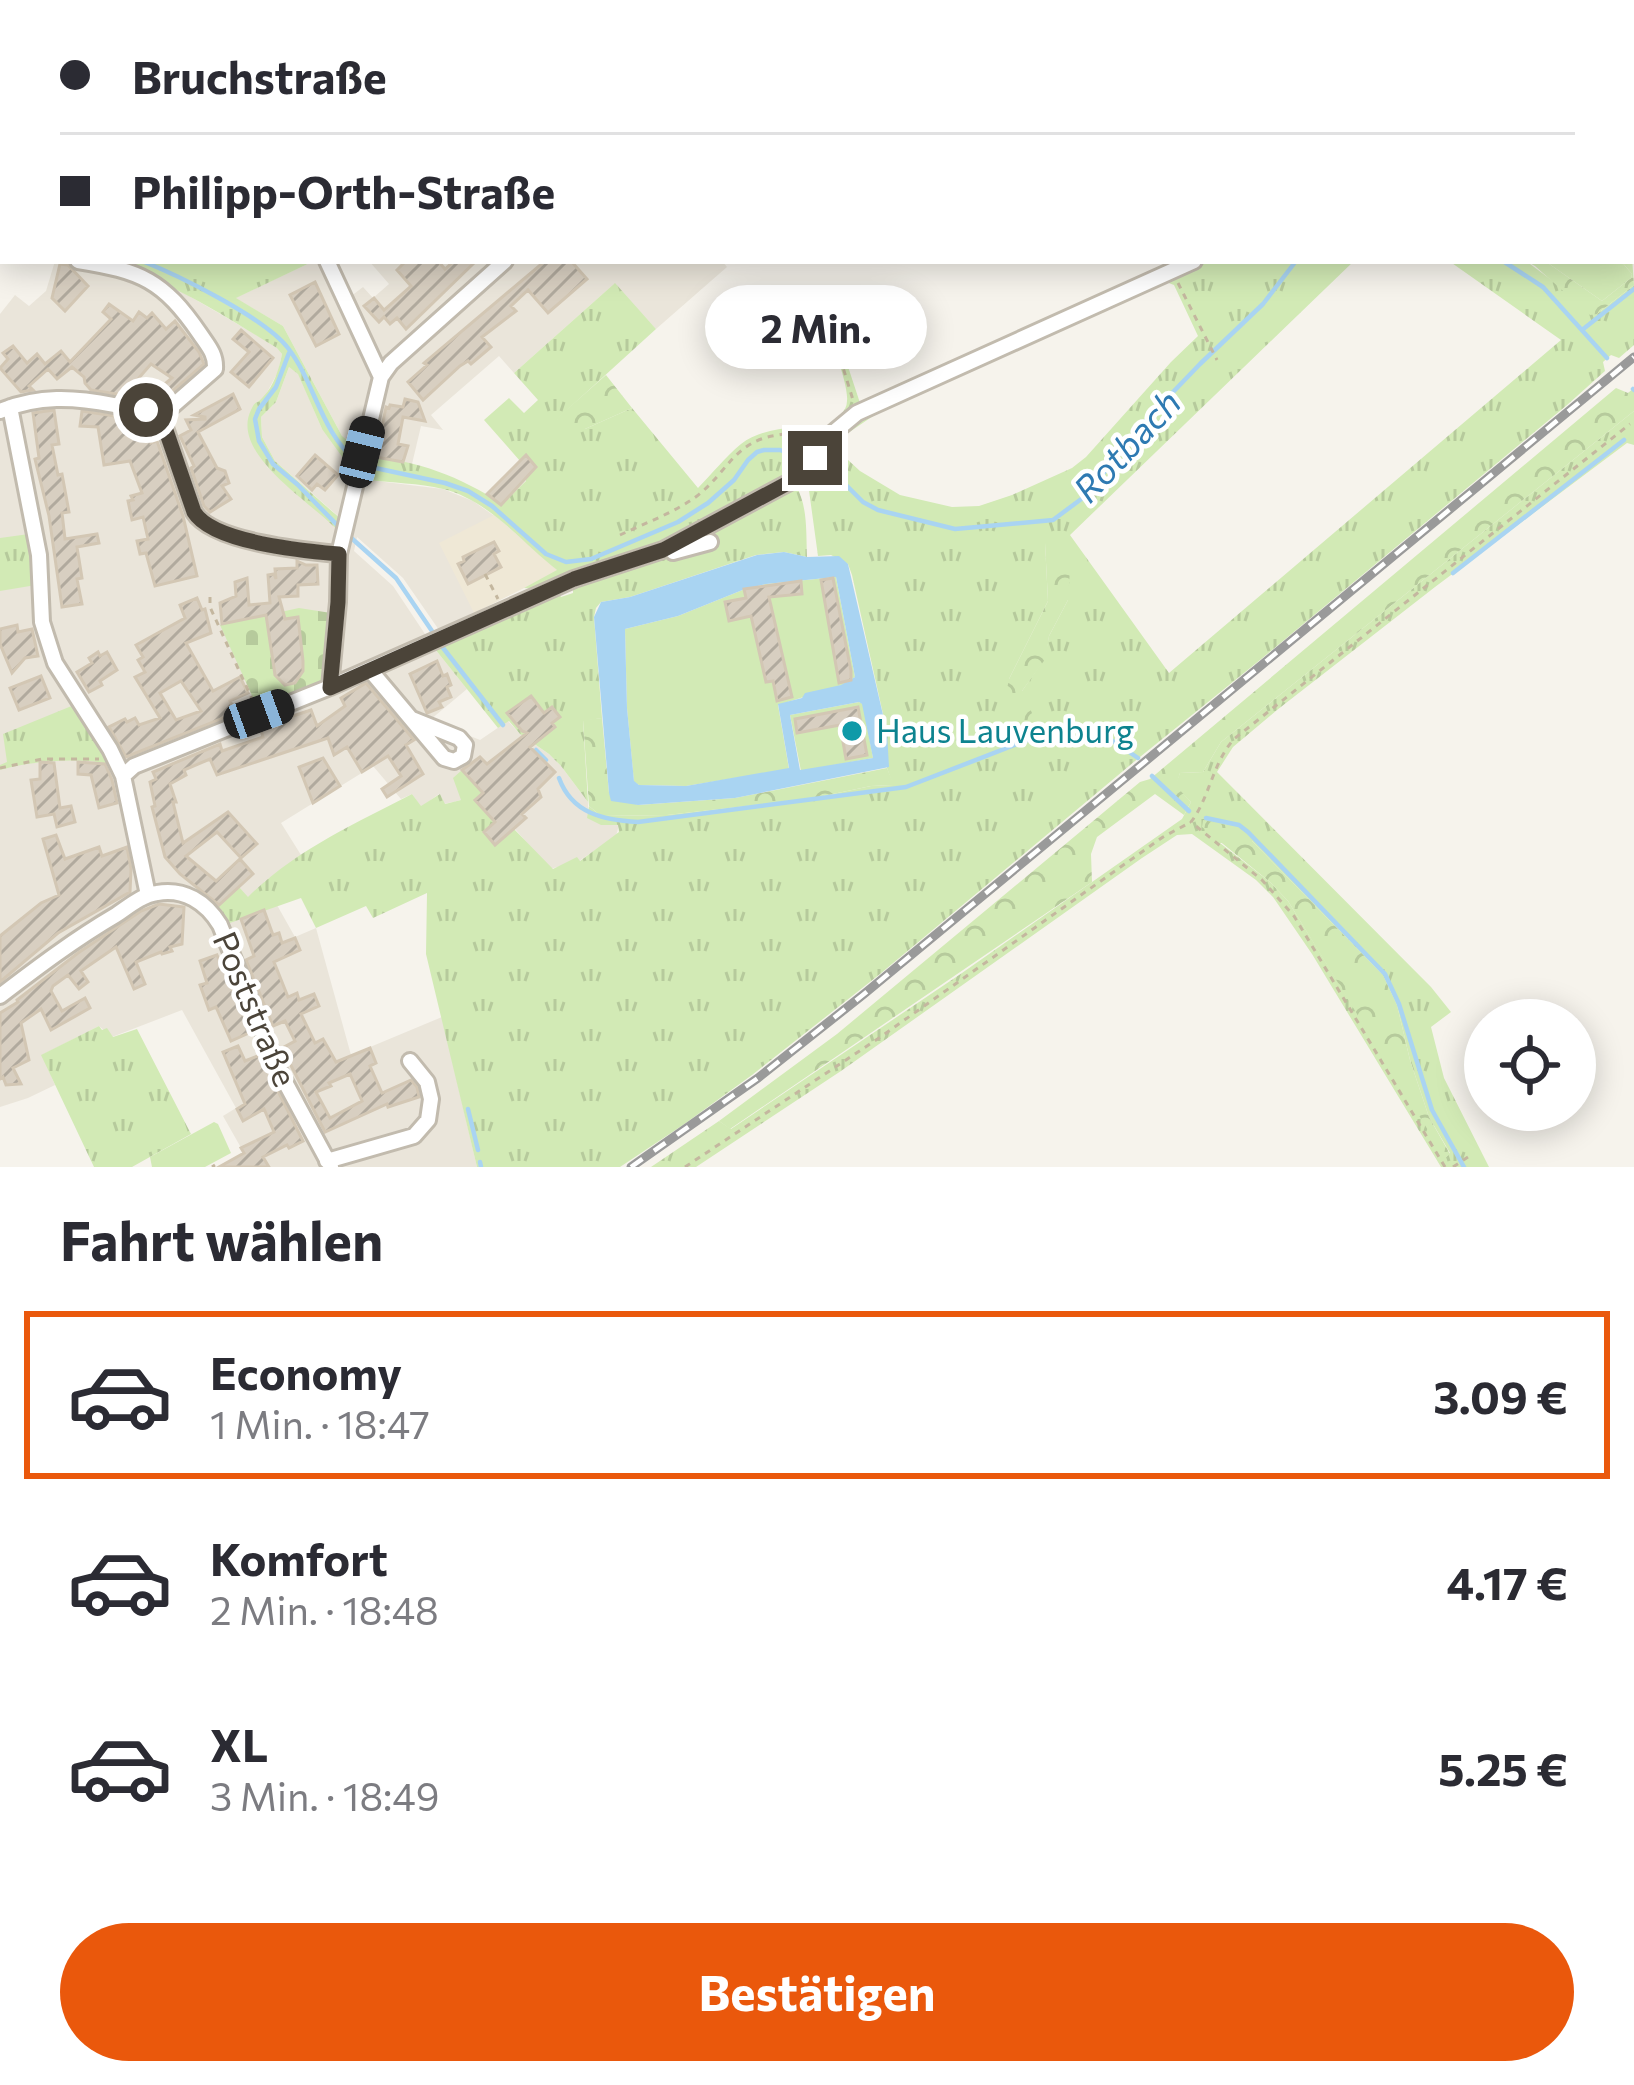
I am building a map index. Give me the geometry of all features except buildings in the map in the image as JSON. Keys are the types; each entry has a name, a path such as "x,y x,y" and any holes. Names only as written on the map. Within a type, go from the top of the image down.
{"street":[{"path":"93,264 127,271 155,285 178,303 215,357 215,369 161,416"},
{"path":"328,264 381,377"},
{"path":"330,688 339,554 381,377 502,264"},
{"path":"633,562 799,478 840,426 857,413 1187,264"},
{"path":"0,996 68,943 148,895 123,776 55,662 42,622 38,555 5,409 29,401 69,398 161,416 202,523 279,548 339,554"},
{"path":"123,776 139,763 330,688 574,579 710,542"},
{"path":"370,670 412,719"},
{"name":"Poststraße","path":"148,895 182,893 215,917 278,1069 329,1164"},
{"path":"329,1164 414,1136 428,1120 428,1082 410,1061"}],"path":[{"path":"1172,271 1216,358"},
{"path":"826,312 857,413"},
{"path":"685,1167 1191,822 1214,769 1234,739 1633,424"},
{"path":"620,536 689,502 752,442 806,431 827,441"},
{"path":"485,574 499,600"},
{"path":"211,597 210,607 259,714"},
{"path":"0,768 42,759 100,759 110,749"},
{"path":"1191,822 1262,880 1294,916 1445,1167"},
{"path":"1455,1166 1468,1157"}],"shaded area":[{"path":"54,264 113,264 172,286 277,347 282,354 278,372 255,404 267,467 338,516 275,461 262,437 261,417 276,402 289,367 298,373 322,429 342,436 283,326 235,298 308,264 334,264 350,297 363,287 373,298 389,284 372,264 727,267 656,329 614,284 514,373 499,356 431,415 443,430 421,426 412,464 372,457 368,480 443,489 473,501 558,571 439,630 403,578 357,537 354,551 393,586 467,689 430,720 480,740 508,721 561,766 588,802 588,818 619,825 616,836 579,861 550,869 515,829 495,845 461,800 444,804 439,794 421,807 412,794 401,799 373,766 281,823 301,855 264,882 295,937 316,928 351,1055 442,1017 477,1167 219,1167 244,1153 223,1116 236,1108 182,1010 112,1037 99,1026 42,1055 55,1085 0,1107 0,314 15,295 29,306 46,291"},
{"path":"494,515 558,571 474,613 439,543"}],"green space":[{"path":"111,264 308,264 236,298 283,326 342,436 356,448 351,469 322,429 298,374 289,367 276,402 261,417 262,437 275,461 343,521 340,533 278,478 252,444 247,427 251,410 276,377 282,354 213,309"},
{"path":"1172,264 858,404 847,411 799,471 665,544 537,589 524,588 557,570 475,502 443,489 368,480 363,475 367,456 404,462 454,478 502,504 536,466 526,456 520,461 484,420 509,398 524,413 538,400 514,373 615,283 656,329 557,419 585,429 632,408 698,488 750,438 783,428 829,425 843,412 845,382 821,312 829,309 860,403"},
{"path":"1197,264 1351,264 1070,535 1169,673 1561,340 1453,264 1530,264 1597,314 1634,285 1634,345 1619,358 1611,355 1603,362 1605,371 752,1075 620,1167 477,1167 426,954 427,893 373,918 366,906 316,928 301,898 227,924 217,907 239,887 248,897 305,852 412,794 421,806 440,794 445,804 461,800 453,778 462,770 483,793 475,801 495,822 484,832 495,845 514,829 553,869 577,857 580,861 619,832 618,825 601,825 587,818 589,806 601,816 667,815 893,785 887,768 887,732 852,575 848,564 831,555 818,556 807,476 838,437 865,415","holes":["1166,282 1174,285 1198,336 1072,468 979,506 952,507 900,495 860,471 835,448 879,412","1063,532 1068,600 1049,636 1045,658 1022,691 1009,679 1048,601 1045,543"]},
{"path":"1531,264 1549,264 1602,301 1632,274 1624,264 1632,264 1634,285 1590,315"},
{"path":"1549,264 1624,264 1631,278 1602,301"},
{"path":"606,375 632,408 585,429 556,419"},
{"path":"1616,388 1628,393 1634,388 1634,411 1221,742 1203,772 1180,773 1176,786 1191,802 1184,815 1155,794 1097,837 1091,854 1092,882 730,1129 719,1121 837,1034 1140,782 1150,779"},
{"path":"1634,411 1634,445 1627,443 1277,710 1233,747 1217,772 1451,1012 1431,1027 1444,1078 1464,1118 1464,1131 1471,1131 1489,1167 1441,1167 1273,897 1192,834 1177,835 1142,858 841,1071 696,1167 651,1167 719,1121 731,1129 1182,819 1191,802 1175,786 1180,773 1203,772 1221,742","holes":["1252,841 1383,975 1397,1005 1429,1117 1450,1153 1446,1157 1288,901 1220,843"]},
{"path":"796,486 804,511 807,557 784,552 756,555 630,597 601,602 596,608 602,718 583,721 588,802 561,766 509,721 498,728 435,649 559,593 561,597 573,593 573,585 711,545 692,541"},
{"path":"1064,532 1070,569 1068,600 1049,636 1046,658 1022,691 1037,724 1029,732 1005,699 1009,679 1048,601 1045,543 1027,533"},
{"path":"29,534 36,585 0,591 0,538"},
{"path":"836,577 855,677 778,705 789,769 686,786 634,782 625,629 678,616 745,589"},
{"path":"299,608 331,613 321,682 258,709 220,625"},
{"path":"859,702 873,758 801,771 790,715"},
{"path":"74,705 109,764 54,761 0,770 7,762 3,734"},
{"path":"602,718 609,793 638,805 735,798 887,768 894,785 667,815 601,816 589,806 583,720"},
{"path":"1203,820 1236,827 1383,975 1397,1005 1429,1117 1450,1154 1445,1158 1288,901 1202,827"},
{"path":"99,1026 113,1037 137,1029 191,1134 132,1167 94,1167 41,1055"},
{"path":"214,1122 231,1153 205,1167 152,1167 150,1157"}],"water":[{"path":"757,555 839,556 848,564 887,732 889,767 735,798 638,805 611,801 594,617 601,602","holes":["836,577 855,677 778,704 789,768 686,786 634,781 625,629 678,616 745,589","859,702 873,758 800,770 790,715"]}],"waterway":[{"name":"Rotbach","path":"149,264 220,298 277,336 297,362 334,436 356,461"},
{"name":"Rotbach","path":"366,466 468,491 546,554 566,562 591,559 678,522 708,503 748,460 764,450 799,457 841,480 878,510 955,529 1053,520 1084,497 1149,417 1263,304 1294,264"},
{"name":"Rotbach","path":"1508,264 1543,287 1607,358"},
{"path":"1582,330 1634,289"},
{"path":"289,353 276,387 255,419 259,441 273,464 339,527"},
{"path":"1453,573 1624,440"},
{"path":"348,535 396,578 434,634"},
{"path":"440,644 503,725"},
{"path":"559,778 572,800 591,813 638,822 906,787 1069,724 1101,733 1138,758"},
{"path":"536,750 546,760"},
{"path":"1152,776 1189,811"},
{"path":"1206,818 1239,825 1248,832 1385,974 1432,1110 1464,1167"},
{"path":"468,1109 478,1150"},
{"path":"480,1162 481,1167"}],"railway":[{"path":"631,1167 758,1078 864,994 1634,357"}],"place":[{"name":"Haus Lauvenburg","path":"852,731"}],"route":[{"path":"146,410 161,416 202,523 279,548 339,554 330,688 574,579 663,550 801,476 815,458"}]}
